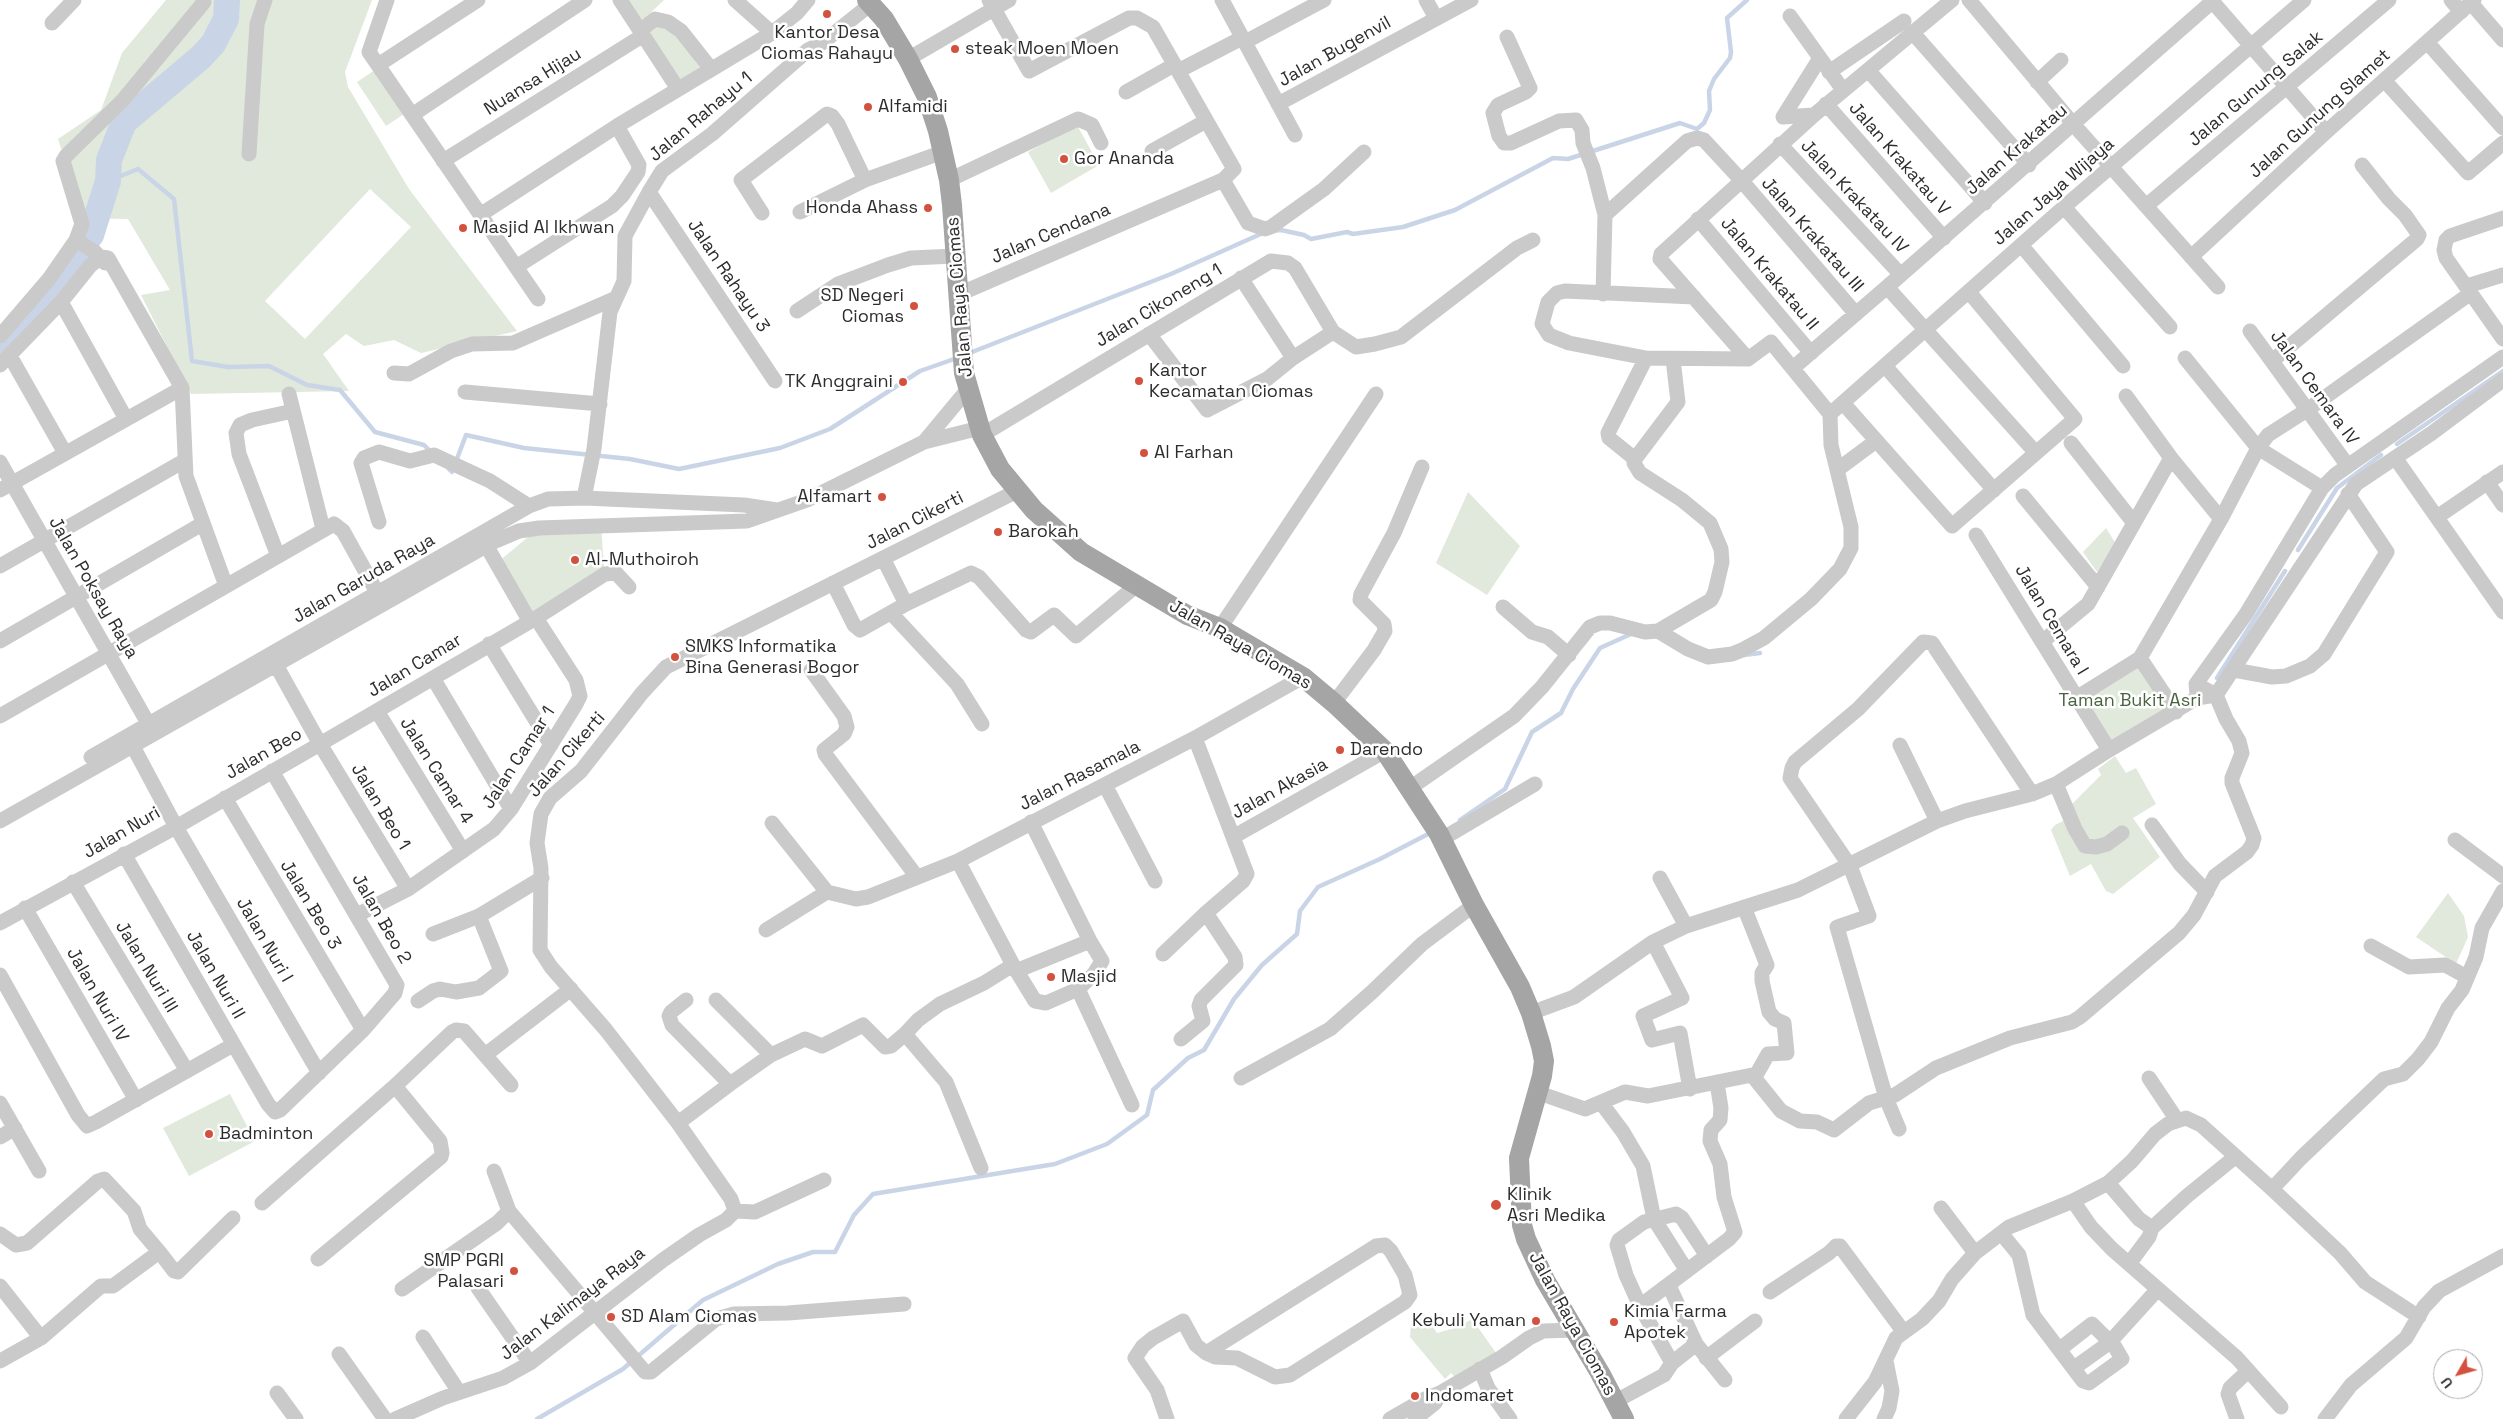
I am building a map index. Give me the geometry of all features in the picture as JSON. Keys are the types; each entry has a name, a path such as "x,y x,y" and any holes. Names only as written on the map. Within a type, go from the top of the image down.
{"main road":[{"name":"Jalan Raya Ciomas","path":"869,2 884,19 908,59 927,97 943,152 949,180 957,295 966,381 981,431 1000,469 1049,525 1081,552 1187,614 1220,628 1303,678 1334,703 1385,751 1439,833 1474,905 1506,960 1531,1013 1544,1061 1539,1093 1520,1158 1522,1225 1534,1259 1620,1410"}],"street":[{"path":"52,23 74,0"},
{"path":"249,154 257,24 265,0"},
{"path":"387,0 369,52 538,299"},
{"path":"378,65 478,0"},
{"path":"620,0 678,89"},
{"path":"735,0 772,33"},
{"path":"480,215 617,126 772,33 797,13 808,0"},
{"path":"908,59 992,4 1009,0"},
{"path":"1222,0 1295,135"},
{"path":"1426,0 1436,18"},
{"name":"Jalan Bugenvil","path":"1278,104 1471,0"},
{"path":"1830,72 1952,0"},
{"path":"1969,0 2074,125 2218,287"},
{"name":"Jalan Jaya Wijaya","path":"1830,414 2064,207 2304,0"},
{"name":"Jalan Gunung Salak","path":"2146,206 2389,0"},
{"path":"2451,0 2469,5 2503,40"},
{"path":"2213,1 2326,132"},
{"name":"Jalan Krakatau","path":"1793,368 1985,203 2213,1"},
{"path":"0,336 49,279 77,240 82,224 63,166 66,156 123,100 204,2"},
{"path":"412,115 579,2"},
{"name":"Jalan Rahayu 1","path":"584,498 593,455 610,312 624,281 625,236 649,192 662,172 712,134 808,50 822,44 869,2"},
{"path":"1126,92 1176,68 1244,40 1315,2"},
{"path":"992,4 1029,71 1129,18 1137,18 1153,27 1234,169 1223,180 1248,223 1264,229 1272,227 1324,190 1364,152"},
{"name":"Jalan Gunung Slamet","path":"2192,257 2326,132 2469,5"},
{"path":"1790,16 1843,90"},
{"name":"Nuansa Hijau","path":"443,161 641,33 655,19 668,22 681,31 711,69"},
{"path":"1748,359 1660,259 1661,254 1780,144 1868,70 1909,27"},
{"path":"1909,27 2029,164"},
{"path":"1507,37 1530,88 1526,92 1498,105 1493,113 1499,136 1504,143 1511,143 1559,121 1576,120 1582,130 1583,143 1592,165 1605,215 1603,294"},
{"path":"2427,42 2503,128"},
{"path":"1814,115 1783,116 1820,58"},
{"path":"2037,82 2061,60"},
{"path":"1868,70 1985,203"},
{"path":"2384,80 2468,173 2503,143"},
{"name":"Jalan Krakatau V","path":"1826,104 1944,238"},
{"path":"762,213 740,180 827,114 832,116 838,124 865,180"},
{"path":"949,180 1078,118 1092,125 1101,143"},
{"path":"1152,151 1206,120"},
{"path":"516,267 612,206 622,196 638,172 639,165 617,126"},
{"name":"Jalan Krakatau III","path":"1605,215 1687,141 1696,138 1704,140 1741,180 1856,314"},
{"name":"Jalan Krakatau IV","path":"1780,144 1901,275"},
{"path":"800,212 865,180 943,152"},
{"path":"2272,361 2417,239 2418,230 2362,165"},
{"name":"Jalan Cendana","path":"957,295 1223,180"},
{"name":"Jalan Rahayu 3","path":"649,192 775,381"},
{"path":"2064,207 2170,327"},
{"path":"2503,218 2446,240 2444,250 2446,258 2503,339"},
{"name":"Jalan Krakatau II","path":"1698,219 1811,353"},
{"path":"77,240 110,261 182,388 186,476 226,586"},
{"path":"1149,334 1207,410 1267,379 1293,358 1333,332 1356,346 1375,344 1401,337 1517,248 1533,240"},
{"path":"2021,245 2123,366"},
{"path":"65,453 5,361 61,302 90,266 101,258 100,255"},
{"path":"797,311 838,284 888,265 911,258 955,256"},
{"name":"Jalan Cikoneng 1","path":"981,431 1271,261 1288,263 1294,268 1333,332"},
{"path":"2076,698 2140,658 2222,518 2258,448 2268,435 2307,410 2469,290 2503,275"},
{"path":"1241,278 1293,358"},
{"path":"1887,287 2036,453"},
{"path":"1694,297 1603,294 1573,291 1557,293 1548,302 1542,318 1544,330 1549,335 1569,343 1646,358 1674,360 1748,359 1790,326"},
{"path":"1843,403 1952,526 2075,419 1969,292"},
{"path":"394,373 408,374 451,351 472,344 513,344 616,298"},
{"path":"61,302 126,419"},
{"name":"Jalan Cemara IV","path":"2250,331 2348,466"},
{"path":"1658,631 1698,654 1708,656 1732,654 1764,638 1811,598 1840,569 1851,548 1851,528 1830,440 1830,414 1771,342"},
{"path":"2216,695 2234,670 2293,558 2322,488 2335,474 2503,357"},
{"path":"1635,459 1609,438 1608,433 1646,358"},
{"path":"2185,358 2258,448 2322,488"},
{"path":"1410,788 1514,716 1569,655 1590,627 1600,623 1610,623 1645,632 1658,631 1711,600 1719,575 1721,549 1715,533 1703,516 1640,473 1636,468 1635,459 1678,402 1674,360"},
{"path":"1885,366 1994,490"},
{"path":"1531,1013 1574,997 1653,942 1686,926 1798,890 1850,866 1937,821 1964,811 2032,794 2056,784 2109,750 2176,712 2197,691 2246,614 2356,484 2396,459 2503,380"},
{"name":"Jalan Garuda Raya","path":"924,442 966,381"},
{"path":"6,487 182,388"},
{"path":"465,392 600,404"},
{"path":"289,394 323,529"},
{"path":"1220,628 1376,394"},
{"path":"2126,396 2171,458 2222,518"},
{"path":"278,556 239,454 236,433 240,425 252,420 293,411"},
{"name":"Jalan Garuda Raya","path":"257,669 276,666 486,545 519,532 539,528 747,521 821,493 924,442 981,431"},
{"path":"1837,470 1876,441"},
{"path":"2071,443 2134,523"},
{"path":"378,522 361,464 364,458 374,453 394,454 410,461 434,455 490,481 512,493 529,506"},
{"path":"2042,642 2088,604 2171,458"},
{"path":"2396,459 2503,612"},
{"path":"0,566 184,461"},
{"name":"Jalan Poksay Raya","path":"0,462 6,487 44,541 151,728"},
{"path":"1334,703 1385,632 1384,624 1360,600 1361,594 1397,527 1422,467"},
{"path":"2437,517 2503,472"},
{"path":"2487,482 2503,505"},
{"name":"Jalan Cikerti","path":"735,1210 731,1199 678,1123 606,1030 551,967 540,950 542,878 538,827 541,814 550,798 581,771 655,678 666,668 833,582 1018,491"},
{"path":"2234,670 2272,677 2286,676 2310,666 2324,654 2387,552 2348,494"},
{"path":"2023,496 2098,587"},
{"name":"Jalan Garuda Raya","path":"0,809 130,740 257,669 378,594 529,506 548,499 584,498 744,505 778,510"},
{"path":"0,641 202,524"},
{"path":"0,716 334,524 343,531 378,594"},
{"name":"Jalan Cemara I","path":"1976,535 2109,750"},
{"path":"486,545 532,619"},
{"path":"883,558 906,604"},
{"name":"Jalan Camar","path":"320,744 608,572 616,573 629,587"},
{"path":"833,582 857,629 865,628 906,604 974,573 1026,630 1031,632 1054,615 1076,636 1137,586"},
{"path":"1503,607 1532,632 1548,637 1569,655"},
{"path":"891,612 957,684 982,724"},
{"name":"Jalan Camar 1","path":"357,915 408,889 494,829 511,809 576,704 579,689 532,619"},
{"path":"1899,1129 1886,1098 1836,927 1869,916 1850,866 1790,778 1792,768 1795,762 1858,709 1923,642 1932,643 2032,794"},
{"path":"489,644 551,745"},
{"path":"2140,658 2176,712"},
{"name":"Jalan Beo","path":"176,827 320,744 276,666"},
{"path":"811,670 844,716 847,727 844,734 824,750 825,754 917,877"},
{"path":"433,678 511,809"},
{"name":"Jalan Rasamala","path":"827,892 856,898 868,897 958,861 1195,738 1303,678"},
{"path":"2197,691 2216,695"},
{"path":"1539,1093 1579,1108 1591,1108 1624,1092 1641,1096 1690,1089 1752,1075 1782,1111 1800,1121 1817,1122 1834,1130 1869,1103 1903,1090 1936,1068 2010,1038 2072,1022 2179,933 2194,915 2216,876 2247,852 2254,838 2232,783 2232,778 2242,753 2216,695"},
{"name":"Jalan Camar 4","path":"377,711 463,851"},
{"name":"Jalan Akasia","path":"1195,738 1233,838 1385,751"},
{"name":"Jalan Garuda Raya","path":"0,821 130,740"},
{"name":"Jalan Nuri","path":"0,922 176,827 130,740"},
{"name":"Jalan Beo 1","path":"320,744 408,889"},
{"path":"1900,745 1937,821"},
{"name":"Jalan Beo 2","path":"272,771 397,985 393,995 363,1030 284,1107 275,1112"},
{"path":"1439,833 1535,784"},
{"path":"2056,784 2075,830 2085,846 2096,847 2106,844 2122,833"},
{"path":"1105,785 1156,881"},
{"name":"Jalan Beo 3","path":"225,798 363,1030"},
{"path":"766,930 827,892 772,822"},
{"path":"958,861 1030,996 1040,1003 1078,989 1094,974 1102,961 1090,941 1031,822"},
{"path":"2152,824 2180,864 2207,892"},
{"name":"Jalan Nuri I","path":"176,827 319,1073"},
{"path":"1163,954 1206,912 1243,882 1247,874 1233,838"},
{"path":"2455,840 2503,876"},
{"name":"Jalan Nuri II","path":"124,854 233,1045 268,1104 275,1112"},
{"path":"432,934 479,916 542,878"},
{"path":"1660,878 1686,926"},
{"name":"Jalan Nuri III","path":"73,882 187,1072"},
{"path":"2272,1189 2300,1158 2384,1079 2403,1074 2418,1059 2431,1042 2437,1027 2462,990 2476,957 2482,928 2503,891"},
{"path":"1241,1078 1330,1029 1422,944 1474,905"},
{"path":"1744,907 1768,965 1762,973 1762,982 1769,1012 1775,1019 1784,1022 1787,1053 1768,1054 1755,1077"},
{"name":"Jalan Nuri IV","path":"26,908 136,1100"},
{"path":"1181,1039 1203,1021 1199,1006 1202,1000 1236,965 1234,957 1206,912"},
{"path":"418,1001 434,990 440,989 456,992 479,988 501,971 479,916"},
{"path":"678,1123 771,1055 805,1039 822,1046 863,1025 885,1046 891,1046 918,1020 940,1004 1014,968 1090,941"},
{"path":"1653,942 1682,998 1643,1016 1652,1040 1680,1033 1690,1089"},
{"path":"2370,946 2409,967 2445,965 2467,977"},
{"path":"0,975 4,993 78,1115 87,1126 233,1045"},
{"path":"486,1055 571,989"},
{"path":"1078,989 1132,1105"},
{"path":"686,1000 671,1012 669,1016 672,1025 730,1084"},
{"path":"716,1000 771,1055"},
{"path":"262,1203 456,1030 464,1031 511,1086"},
{"path":"905,1034 946,1082 981,1168"},
{"path":"2149,1078 2177,1120"},
{"path":"1640,1306 1733,1236 1735,1232 1721,1184 1720,1164 1710,1141 1711,1130 1719,1123 1721,1114 1717,1083"},
{"path":"318,1258 441,1157 440,1141 395,1086"},
{"path":"0,1103 39,1171"},
{"path":"1602,1104 1630,1143 1643,1166 1654,1219 1687,1271"},
{"path":"1846,1419 1863,1400 1886,1361 1891,1345 1904,1331 1922,1319 1939,1301 1952,1279 1975,1253 2001,1233 2025,1219 2073,1201 2108,1183 2132,1161 2155,1134 2177,1120 2186,1118 2195,1120 2272,1189 2340,1253 2365,1282 2419,1317"},
{"path":"0,1137 14,1128"},
{"path":"2129,1264 2150,1237 2152,1228 2187,1196 2235,1157"},
{"path":"494,1170 509,1211 645,1372 651,1372 716,1319 734,1314 788,1313 904,1304"},
{"path":"0,1234 16,1245 27,1243 98,1181 104,1179 134,1212 140,1229 174,1271 178,1272 233,1218"},
{"path":"735,1210 755,1212 824,1180"},
{"path":"2108,1183 2139,1219 2152,1228"},
{"path":"2073,1201 2101,1238 2237,1358 2281,1407"},
{"path":"1942,1208 1975,1253"},
{"name":"Jalan Kalimaya Raya","path":"395,1419 459,1392 503,1378 530,1363 663,1260 699,1235 726,1220 735,1210"},
{"path":"402,1289 497,1223 509,1211"},
{"path":"1672,1363 1640,1306 1626,1275 1617,1245 1619,1240 1633,1230 1654,1219 1680,1215 1707,1256"},
{"path":"2001,1233 2019,1255 2033,1315 2047,1335 2060,1348 2083,1381 2089,1383 2119,1362 2121,1357 2092,1324 2060,1348"},
{"path":"1167,1419 1157,1390 1135,1358 1138,1351 1153,1338 1183,1321 1196,1345 1206,1353 1215,1357 1237,1358 1274,1377 1290,1375 1406,1302 1410,1295 1405,1275 1391,1251 1385,1245 1376,1246 1206,1353"},
{"path":"1770,1292 1829,1253 1836,1246 1840,1246 1904,1331"},
{"path":"0,1361 41,1338 101,1286 113,1286 155,1255 161,1254"},
{"path":"2324,1419 2351,1385 2406,1338 2424,1307 2438,1292 2503,1256"},
{"path":"0,1286 41,1338"},
{"path":"478,1288 530,1363"},
{"path":"2074,1368 2109,1342 2158,1289"},
{"path":"1671,1290 1696,1344 1725,1380"},
{"path":"1706,1358 1755,1321"},
{"path":"1390,1419 1424,1399 1440,1393 1543,1331 1575,1330"},
{"path":"423,1337 459,1392"},
{"path":"1620,1410 1664,1375 1672,1363 1696,1344"},
{"path":"339,1354 385,1419"},
{"path":"1884,1419 1889,1408 1892,1391 1886,1361"},
{"path":"1480,1369 1488,1388 1510,1419"},
{"path":"2237,1419 2228,1394 2230,1388 2248,1371"},
{"path":"277,1393 296,1419"},
{"path":"1415,1419 1435,1403 1440,1393"}],"green space":[{"path":"166,0 372,0 345,72 348,87 409,189 517,331 421,353 394,340 364,346 346,334 323,354 349,391 191,394 141,295 170,290 128,219 83,218 58,139 101,110 122,53","holes":["370,189 411,227 305,339 265,301"]},
{"path":"625,0 664,0 640,23"},
{"path":"659,25 678,37 701,69 681,84 647,35"},
{"path":"375,70 404,114 386,126 357,82"},
{"name":"Gor Ananda","path":"1077,125 1099,165 1051,193 1028,152"},
{"path":"1468,492 1520,546 1487,595 1436,563"},
{"path":"601,525 604,567 531,613 498,562 539,528"},
{"path":"2106,528 2116,544 2097,572 2083,552"},
{"name":"Taman Bukit Asri","path":"2140,658 2176,712 2109,750 2076,698"},
{"path":"2115,756 2126,773 2136,768 2156,804 2133,818 2160,857 2113,894 2106,891 2091,864 2070,876 2051,830 2055,825 2071,817 2069,807 2101,775 2098,769"},
{"path":"2448,893 2464,916 2468,937 2456,964 2416,937"},
{"name":"Badminton","path":"230,1094 255,1141 189,1176 163,1128"},
{"path":"1422,1310 1437,1333 1458,1327 1472,1319 1501,1360 1461,1384 1451,1373 1445,1379 1410,1337 1411,1325 1415,1315"}],"waterway":[{"path":"0,348 52,289 91,235 108,181 109,160 124,122 201,57 213,44 226,19 227,0"},
{"path":"1273,231 1281,230 1304,235 1311,239 1347,232 1353,234 1403,227 1455,210 1553,158 1568,159 1680,123 1697,129 1704,123 1710,110 1709,91 1714,79 1730,58 1727,18 1747,0"},
{"path":"108,181 138,169 174,199 192,361 228,367 269,366 307,385 340,390 375,432 424,445 431,452"},
{"path":"967,354 1171,274 1263,233"},
{"path":"448,468 452,472 466,435 524,448 630,459 679,469 780,448 830,429 920,371 957,358"},
{"path":"2397,444 2503,371"},
{"path":"2298,550 2337,488 2381,455"},
{"path":"2217,678 2285,571"},
{"path":"1460,820 1505,789 1532,732 1561,713 1573,689 1600,648 1631,634"},
{"path":"1744,655 1760,653"},
{"path":"537,1419 623,1369 703,1300 778,1264 813,1252 835,1252 854,1215 873,1194 1055,1164 1107,1144 1147,1115 1153,1090 1188,1058 1204,1050 1234,999 1262,965 1297,934 1300,911 1318,887 1380,859 1432,832"}],"place":[{"name":"Kantor Desa Ciomas Rahayu","path":"827,14"},
{"name":"steak Moen Moen","path":"955,49"},
{"name":"Alfamidi","path":"868,107"},
{"name":"Gor Ananda","path":"1064,159"},
{"name":"Honda Ahass","path":"928,208"},
{"name":"Masjid Al Ikhwan","path":"463,228"},
{"name":"SD Negeri Ciomas","path":"914,306"},
{"name":"Kantor Kecamatan Ciomas","path":"1139,381"},
{"name":"TK Anggraini","path":"903,382"},
{"name":"Al Farhan","path":"1144,453"},
{"name":"Alfamart","path":"882,497"},
{"name":"Barokah","path":"998,532"},
{"name":"Al-Muthoiroh","path":"575,560"},
{"name":"SMKS Informatika Bina Generasi Bogor","path":"675,657"},
{"name":"Darendo","path":"1340,750"},
{"name":"Masjid","path":"1051,977"},
{"name":"Badminton","path":"209,1134"},
{"name":"Klinik Asri Medika","path":"1496,1205"},
{"name":"SMP PGRI Palasari","path":"514,1271"},
{"name":"SD Alam Ciomas","path":"611,1317"},
{"name":"Kebuli Yaman","path":"1536,1321"},
{"name":"Kimia Farma Apotek","path":"1614,1322"},
{"name":"Indomaret","path":"1415,1396"}]}
